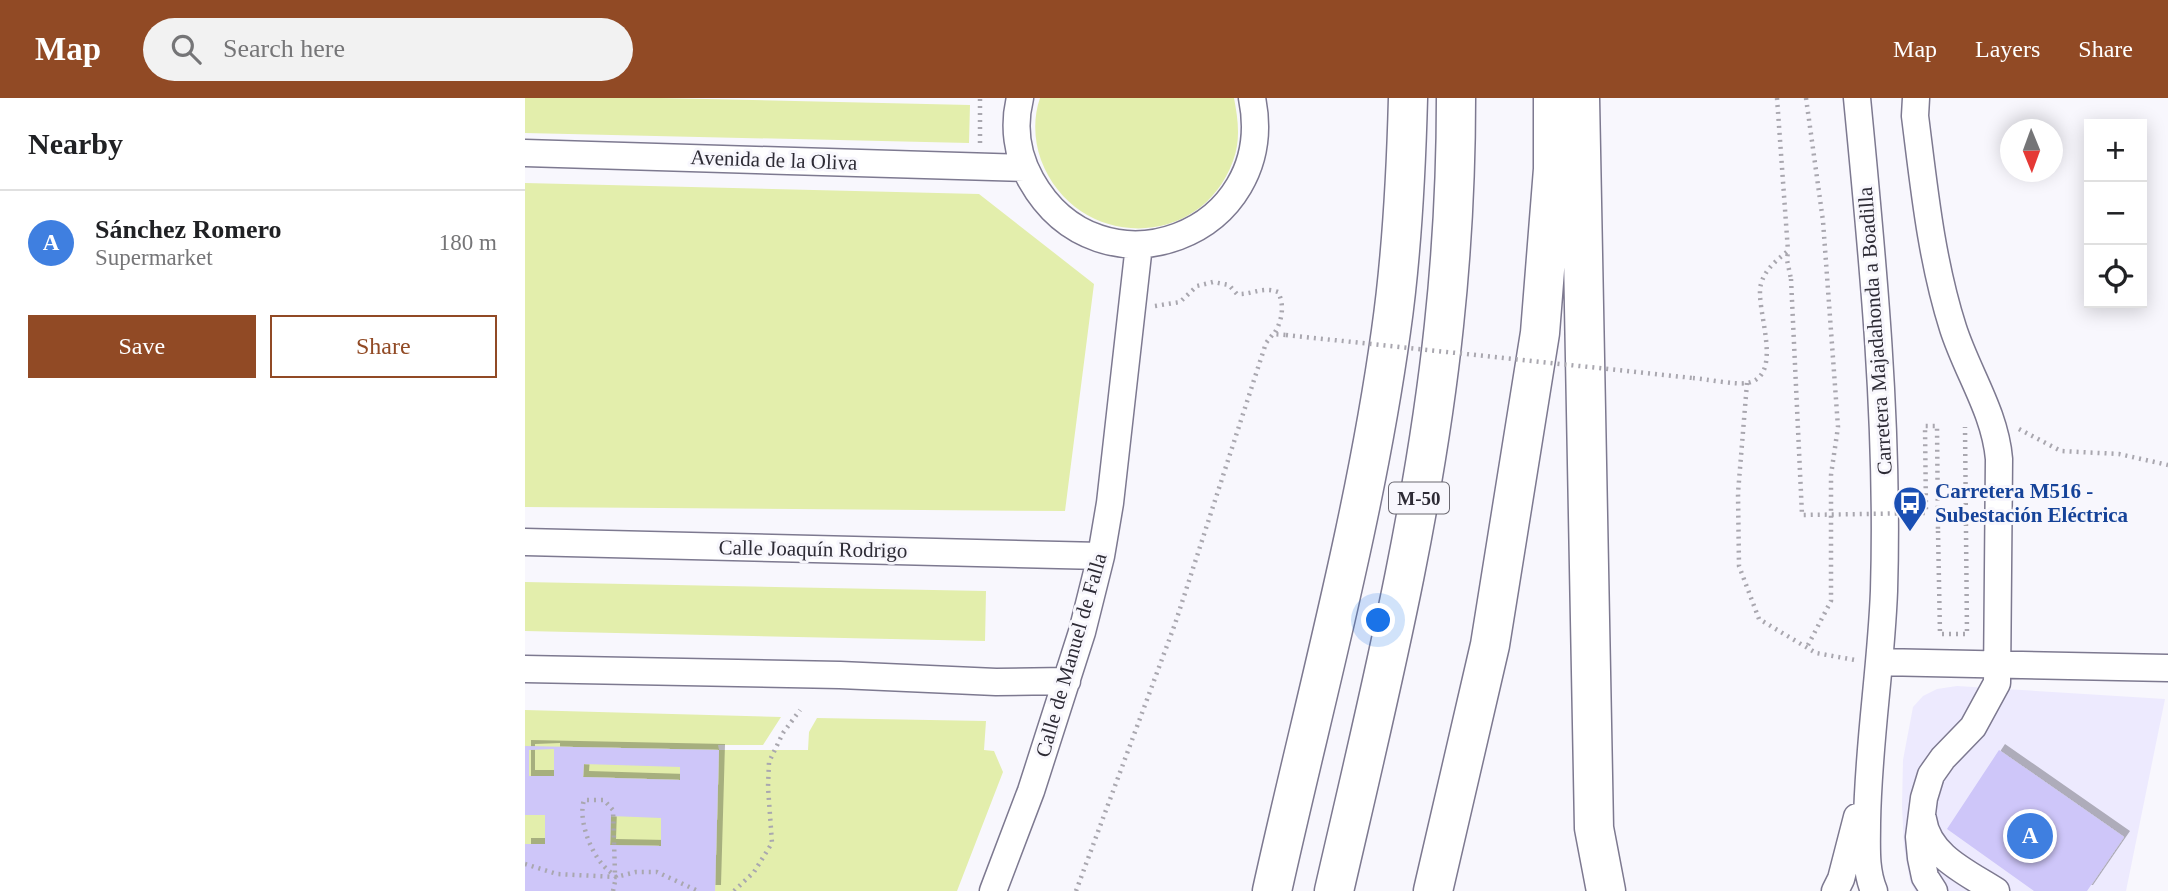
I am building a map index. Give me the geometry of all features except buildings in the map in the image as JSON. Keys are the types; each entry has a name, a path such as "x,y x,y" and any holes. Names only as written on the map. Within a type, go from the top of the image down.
{"highway":[{"path":"1270,891 1368,468 1391,330 1406,169 1408,98"},
{"name":"M-50","path":"1334,891 1391,641 1422,478 1444,326 1456,172 1456,98"},
{"path":"1433,891 1490,645 1541,333 1553,169 1553,98"},
{"path":"1580,98 1594,828 1606,891"}],"street":[{"path":"1020,98 1017,139 1024,168 1042,200 1069,225 1102,241 1139,245 1176,239 1210,220 1236,192 1252,158 1256,120 1252,98"},
{"name":"Carretera Majadahonda a Boadilla","path":"1857,98 1871,235 1885,428 1884,591 1868,774 1867,875 1874,891"},
{"path":"1916,98 1915,116 1929,230 1953,328 1997,434 1999,458 1997,683 1973,727 1943,758 1931,775 1924,798 1919,837 1920,858 1925,877 1934,891"},
{"name":"Avenida de la Oliva","path":"525,153 1024,168"},
{"name":"Calle de Manuel de Falla","path":"993,891 1031,791 1067,681 1101,556 1110,503 1139,245"},
{"name":"Calle Joaquín Rodrigo","path":"525,542 1101,556"},
{"path":"1879,662 2168,668"},
{"path":"525,669 840,675 996,682 1067,681"},
{"path":"525,677 977,690 1021,695 1057,709"},
{"name":"Carretera Majadahonda a Boadilla","path":"1835,891 1841,879 1868,774"},
{"path":"1922,814 1930,842 1944,857 1996,891"}],"path":[{"path":"980,98 980,143"},
{"path":"1777,98 1787,260 1791,279 1802,515 1927,513 1925,426 1937,426 1940,635 1967,634 1965,426"},
{"path":"1806,98 1823,221 1838,427 1831,475 1831,601 1807,647"},
{"path":"1273,334 1747,383 1763,370 1768,356 1760,285 1770,266 1788,250"},
{"path":"1076,891 1175,624 1266,343 1280,324 1282,304 1278,292 1269,289 1237,294 1229,285 1213,282 1197,286 1180,302 1151,306"},
{"path":"1747,383 1738,493 1739,566 1759,619 1817,653 1879,662"},
{"path":"2017,428 2061,451 2119,454 2168,465"},
{"path":"734,891 754,872 772,843 769,762 783,733 800,710"},
{"path":"613,891 615,876 613,810 604,800 584,800 584,822 593,850 603,866 615,876"},
{"path":"525,864 557,874 615,876 657,872 698,891"}],"shaded area":[{"path":"1957,686 2165,699 2126,891 1915,891 1910,881 1904,847 1902,806 1903,760 1913,707 1923,696 1937,689"}],"green space":[{"path":"525,98 660,98 970,105 969,143 525,133"},
{"path":"1040,98 1234,98 1238,130 1236,153 1217,191 1194,212 1167,224 1137,228 1108,224 1081,211 1058,190 1041,160 1035,129"},
{"path":"525,183 979,194 1094,284 1065,511 525,507"},
{"path":"525,582 986,591 985,641 525,631"},
{"path":"525,710 781,717 763,745 718,745 719,750 808,750 809,732 817,718 986,721 984,750 994,751 1003,772 957,891 525,891"}],"place":[{"name":"Carretera M516 - Subestación Eléctrica","path":"1910,533"},
{"name":"Sánchez Romero","path":"2030,836"}]}
